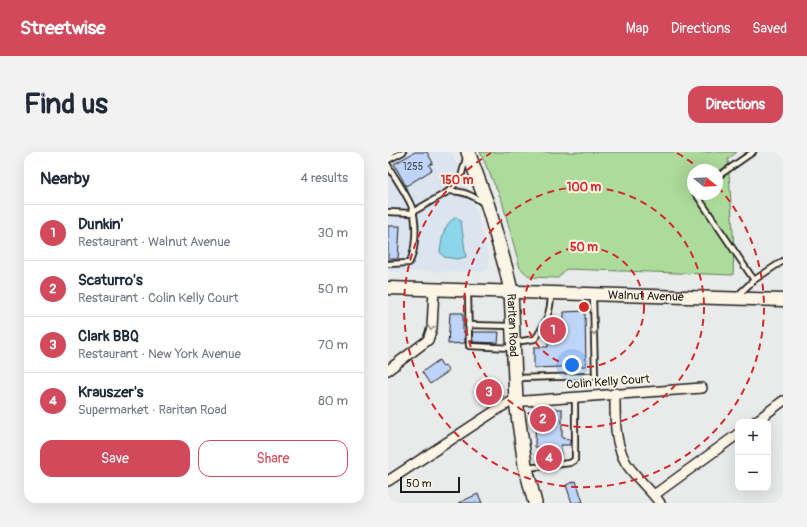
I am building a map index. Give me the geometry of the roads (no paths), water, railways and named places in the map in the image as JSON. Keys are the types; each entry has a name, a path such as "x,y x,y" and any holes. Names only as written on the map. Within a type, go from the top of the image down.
{"main road":[{"name":"Raritan Road","path":"467,152 488,206 511,291 516,401 526,468 535,503"}],"street":[{"name":"Walnut Avenue","path":"388,288 593,293 783,300"},
{"path":"388,370 428,340 432,328 434,289"},
{"name":"Colin Kelly Court","path":"388,481 501,407 516,401 702,388"},
{"path":"615,393 615,426 619,445 626,463 660,503"},
{"path":"759,419 783,401"},
{"path":"654,495 735,436"}],"lane":[{"path":"388,160 402,152"},
{"path":"388,212 411,213 449,191 461,178 467,152"},
{"path":"723,173 753,152"},
{"path":"388,165 413,211 414,255 409,263 388,264"},
{"path":"449,191 460,191 473,195 488,206"},
{"path":"700,200 754,280"},
{"path":"735,298 754,280 783,261"},
{"path":"468,290 468,346 514,345 535,339 542,330 550,313 551,292"},
{"path":"515,378 595,376 593,293"},
{"path":"468,325 513,326"},
{"path":"495,332 496,326"},
{"path":"526,468 570,463 575,460 575,396"}],"water":[{"path":"456,217 461,221 466,257 457,259 444,257 440,252 446,228 448,224"}],"place":[{"name":"Dunkin'","path":"553,330"},
{"name":"Clark BBQ","path":"489,392"},
{"name":"Scaturro's","path":"543,419"},
{"name":"Krauszer's","path":"549,458"}]}
